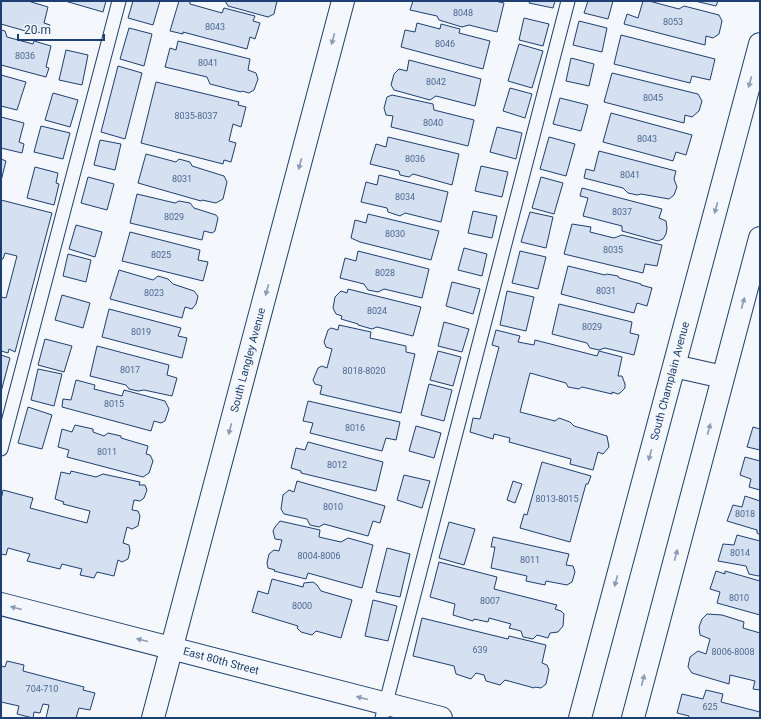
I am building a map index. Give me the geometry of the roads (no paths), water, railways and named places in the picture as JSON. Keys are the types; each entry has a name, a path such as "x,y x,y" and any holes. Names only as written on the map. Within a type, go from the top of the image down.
{"street":[{"name":"South Langley Avenue","path":"153,718 343,1"},
{"name":"South Champlain Avenue","path":"580,718 760,44"},
{"path":"633,718 760,238"},
{"path":"674,366 723,377"},
{"name":"East 80th Street","path":"1,604 172,648 384,711 441,718"}],"lane":[{"path":"1,449 118,1"},
{"path":"384,711 568,1"}]}
